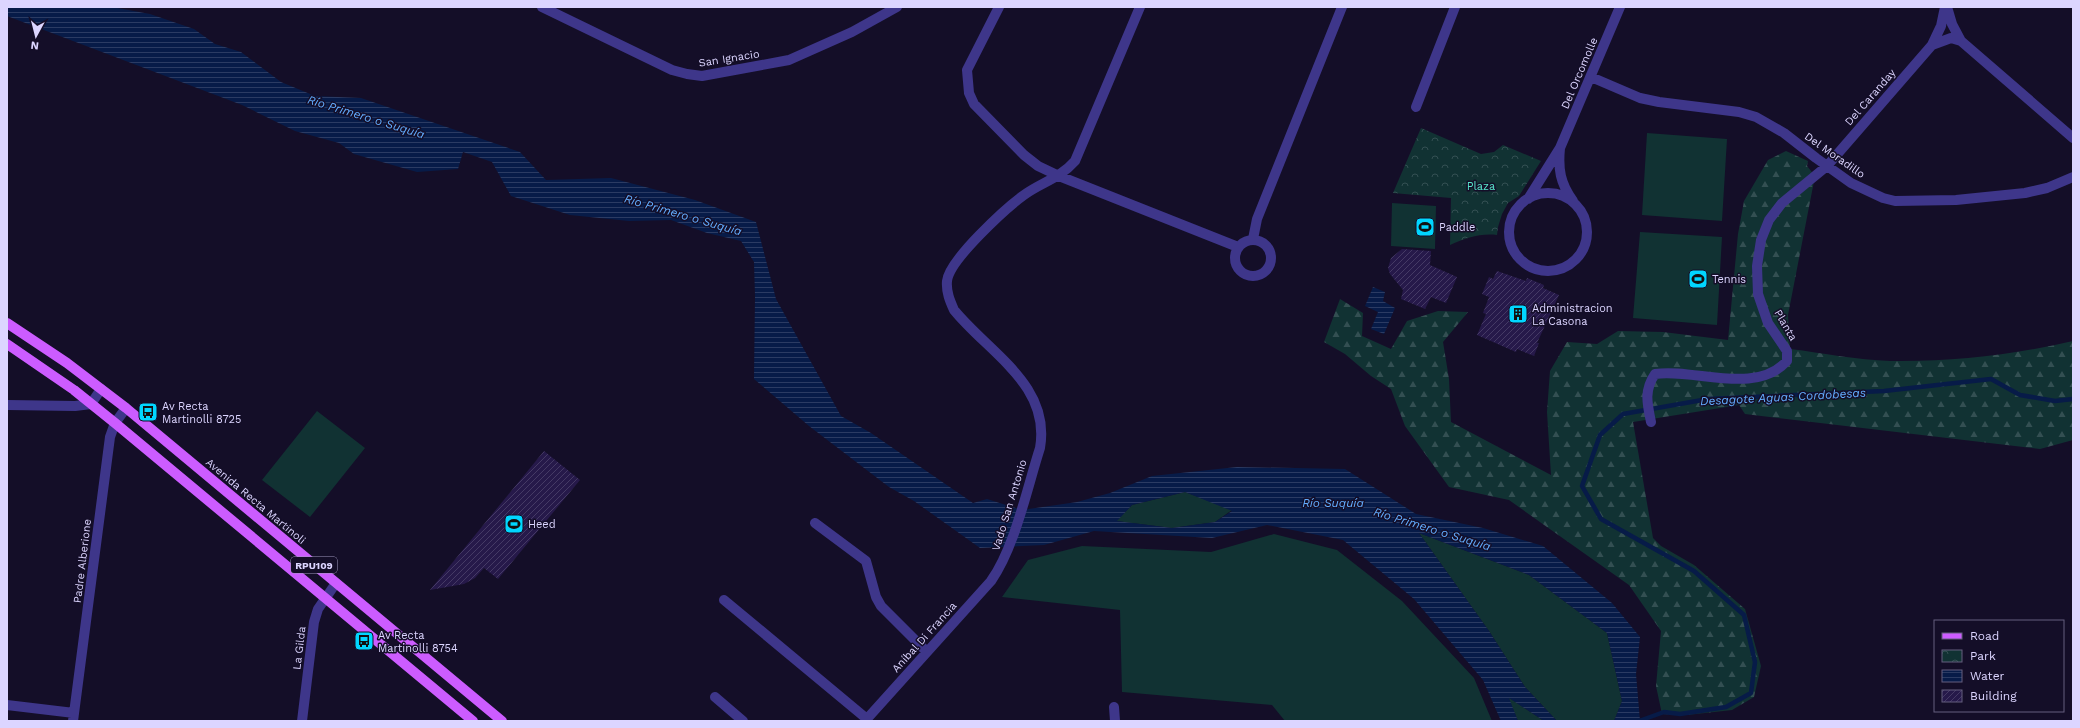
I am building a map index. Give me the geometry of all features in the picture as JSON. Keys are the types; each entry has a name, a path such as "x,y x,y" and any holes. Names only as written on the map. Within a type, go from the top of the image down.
{"main road":[{"name":"Avenida Recta Martinoli","path":"7,323 67,363 126,408 502,721"},
{"name":"RPU109","path":"7,344 42,367 115,423 473,721"}],"street":[{"name":"San Ignacio","path":"542,7 672,70 702,76 789,60 852,32 898,7"},
{"path":"999,7 968,70 969,93 974,104 1024,155 1038,166 1060,176 1238,248"},
{"name":"Vado San Antonio","path":"1000,568 1005,558 1040,448 1042,433 1040,416 1029,389 954,310 948,297 947,280 952,268 980,235 1009,206 1025,194 1060,176 1074,161 1140,7"},
{"path":"1253,239 1257,219 1342,7"},
{"path":"1416,107 1455,7"},
{"name":"Del Orcomolle","path":"1560,148 1620,7"},
{"path":"1946,7 1952,24 1961,41 2073,138"},
{"name":"Del Caranday","path":"1826,166 1932,45 1941,26 1946,7"},
{"name":"Del Caranday","path":"1932,45 1951,38 1961,41"},
{"name":"Del Moradillo","path":"1591,77 1640,98 1739,112 1756,117 1784,133 1826,166 1863,189 1895,201 1956,200 2025,193 2047,188 2073,177"},
{"path":"1560,148 1558,167 1560,179 1584,217 1587,229 1586,242 1582,253 1573,263 1562,269 1549,271 1537,269 1526,264 1517,255 1511,243 1510,231 1512,218 1528,199 1560,148"},
{"name":"Planta","path":"1651,421 1647,399 1648,384 1655,374 1668,372 1706,378 1736,379 1766,374 1781,368 1787,361 1787,352 1768,323 1758,294 1757,266 1761,240 1769,220 1782,203 1826,166"},
{"path":"1528,199 1540,194 1554,194 1566,198 1577,206"},
{"path":"1253,239 1264,243 1271,253 1270,265 1262,274 1250,276 1240,270 1235,259 1238,248 1242,243 1253,239"},
{"path":"7,405 75,406 90,404 101,389"},
{"name":"Padre Alberione","path":"74,717 110,437 115,423 126,408"},
{"path":"815,523 866,561 876,597 881,606 926,652"},
{"name":"Aníbal Di Francia","path":"866,720 926,652 992,581 1000,568"},
{"name":"La Gilda","path":"302,721 314,622 318,609 336,583"},
{"path":"724,600 866,720"},
{"path":"715,697 743,721"},
{"path":"7,705 74,717"},
{"path":"1114,707 1115,721"}],"green space":[{"name":"Plaza","path":"1421,128 1481,154 1494,152 1503,145 1541,161 1519,196 1508,203 1502,214 1497,235 1473,237 1450,245 1451,198 1393,193"},
{"path":"1647,133 1727,139 1722,221 1642,215"},
{"path":"1786,151 1808,161 1807,166 1815,176 1788,315 1790,349 1865,359 1913,361 1982,357 2073,341 2073,440 2040,449 1745,414 1739,405 1633,422 1653,538 1661,546 1694,565 1745,609 1761,666 1754,697 1732,710 1687,715 1662,714 1656,686 1661,631 1629,585 1509,500 1449,487 1405,426 1391,389 1371,376 1345,354 1324,342 1340,299 1363,313 1362,336 1391,349 1407,321 1438,311 1468,312 1443,342 1449,379 1451,422 1551,475 1547,412 1550,371 1567,342 1597,344 1618,331 1663,332 1728,340 1738,234 1744,201 1768,160"},
{"path":"1392,203 1436,206 1435,249 1391,246"},
{"path":"1640,232 1722,237 1717,325 1633,318"},
{"path":"317,411 365,448 310,517 262,480"},
{"path":"1185,492 1232,510 1215,522 1172,528 1116,521 1132,505"},
{"path":"1419,533 1529,575 1607,633 1622,701 1614,721 1557,721 1525,687 1489,631"},
{"path":"1274,534 1337,550 1402,601 1474,678 1492,721 1285,721 1272,705 1122,692 1120,610 1002,597 1028,560 1082,546 1211,552"},
{"path":"1508,697 1544,721 1518,721"}],"water":[{"name":"Río Suquía","path":"7,7 112,7 150,14 194,29 215,44 241,52 281,82 315,96 361,98 520,152 546,180 611,178 695,200 756,222 776,299 841,416 871,433 973,503 987,499 1022,510 1077,502 1110,493 1152,476 1237,467 1345,469 1416,514 1483,528 1543,546 1612,603 1640,637 1636,674 1640,721 1614,721 1622,701 1607,633 1529,575 1419,533 1489,631 1525,687 1557,721 1544,721 1509,698 1518,721 1501,721 1483,680 1414,599 1343,540 1267,525 1212,538 1094,531 1044,545 980,548 914,501 889,487 809,426 754,379 754,262 741,241 707,233 671,220 629,221 570,215 511,196 492,162 463,152 458,169 417,172 354,154 339,143 295,131 242,105 7,16","holes":["1185,492 1232,511 1215,522 1172,528 1117,521 1132,505"]},
{"path":"1373,287 1385,292 1383,301 1395,308 1384,334 1371,329 1378,312 1365,306"}],"building":[{"path":"1402,249 1431,251 1430,265 1457,277 1446,303 1431,297 1425,309 1401,299 1403,290 1390,274 1388,268 1391,258"},
{"name":"Administracion La Casona","path":"1497,271 1526,281 1527,278 1544,285 1543,288 1559,295 1537,343 1539,343 1534,356 1517,349 1516,352 1477,335 1486,314 1483,313 1489,297 1482,294 1489,277 1493,279"},
{"name":"Heed","path":"544,451 580,480 498,579 484,568 475,578 464,584 430,590"}],"waterway":[{"name":"Desagote Aguas Cordobesas","path":"1639,721 1664,712 1680,714 1726,707 1751,693 1755,662 1744,615 1694,571 1601,519 1582,486 1600,435 1623,414 1708,399 1884,391 1991,379 2020,395 2055,401 2073,399"}],"place":[{"name":"Paddle","path":"1425,227"},
{"name":"Tennis","path":"1698,279"},
{"name":"Administracion La Casona","path":"1518,314"},
{"name":"Av Recta Martinolli 8725","path":"148,412"},
{"name":"Heed","path":"514,524"},
{"name":"Av Recta Martinolli 8754","path":"364,641"}],"water label":[{"name":"Río Primero o Suquía","path":"366,117"},
{"name":"Río Primero o Suquía","path":"683,215"},
{"name":"Río Primero o Suquía","path":"1432,529"}]}
